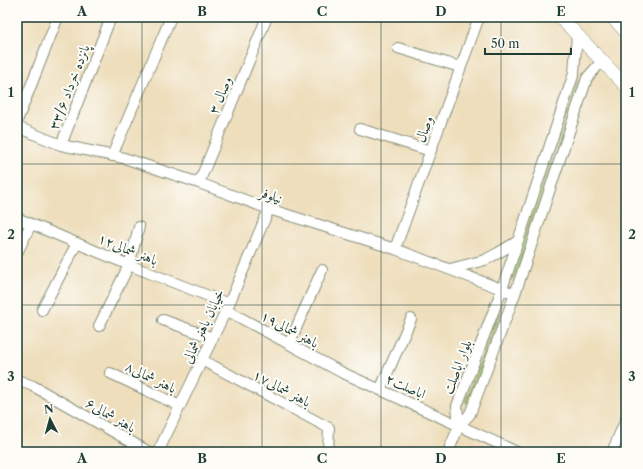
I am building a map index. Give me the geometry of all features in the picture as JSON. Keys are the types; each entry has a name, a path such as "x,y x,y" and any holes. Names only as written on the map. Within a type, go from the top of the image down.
{"highway":[{"path":"615,17 626,29"}],"street":[{"path":"17,121 58,17"},
{"name":"پانزده خرداد ۳۳/۶","path":"61,145 111,17"},
{"path":"112,156 171,17"},
{"name":"وصال ۳","path":"199,183 266,17"},
{"name":"وصال","path":"395,249 479,17"},
{"path":"560,17 626,86"},
{"name":"بلوار اباصلت","path":"459,426 457,406 502,289 574,73 577,34"},
{"path":"398,48 460,67"},
{"name":"بلوار اباصلت","path":"459,426 470,414 515,294 587,78 602,61"},
{"path":"574,73 583,72 587,78"},
{"name":"نیلوفر","path":"17,127 61,145 124,158 199,183 269,209 395,249 515,294"},
{"path":"360,129 431,152"},
{"name":"خیابان باهنر شمالی","path":"158,452 228,307 269,209"},
{"name":"باهنر شمالی۱۲","path":"17,218 228,307"},
{"path":"17,254 31,224"},
{"path":"99,326 129,265 139,227"},
{"path":"450,269 485,260 498,254 518,241"},
{"path":"42,310 77,243"},
{"path":"289,344 322,270"},
{"name":"باهنر شمالی۱۹","path":"228,307 289,344 341,372"},
{"path":"380,390 411,319"},
{"path":"163,320 213,338"},
{"name":"باهنر شمالی۱۷","path":"202,360 329,428 328,452"},
{"name":"اباصلت۲","path":"341,372 517,452"},
{"name":"باهنر شمالی۸","path":"110,373 180,406"},
{"name":"باهنر شمالی۶","path":"17,380 33,386 149,452"},
{"path":"612,452 626,419"},
{"path":"448,452 459,426"}],"shaded area":[{"path":"471,439 498,452 466,452"}],"green space":[{"path":"579,80 581,82 516,277 511,279 573,90"},
{"path":"498,312 500,312 500,317 471,400 467,403 465,401"}]}
